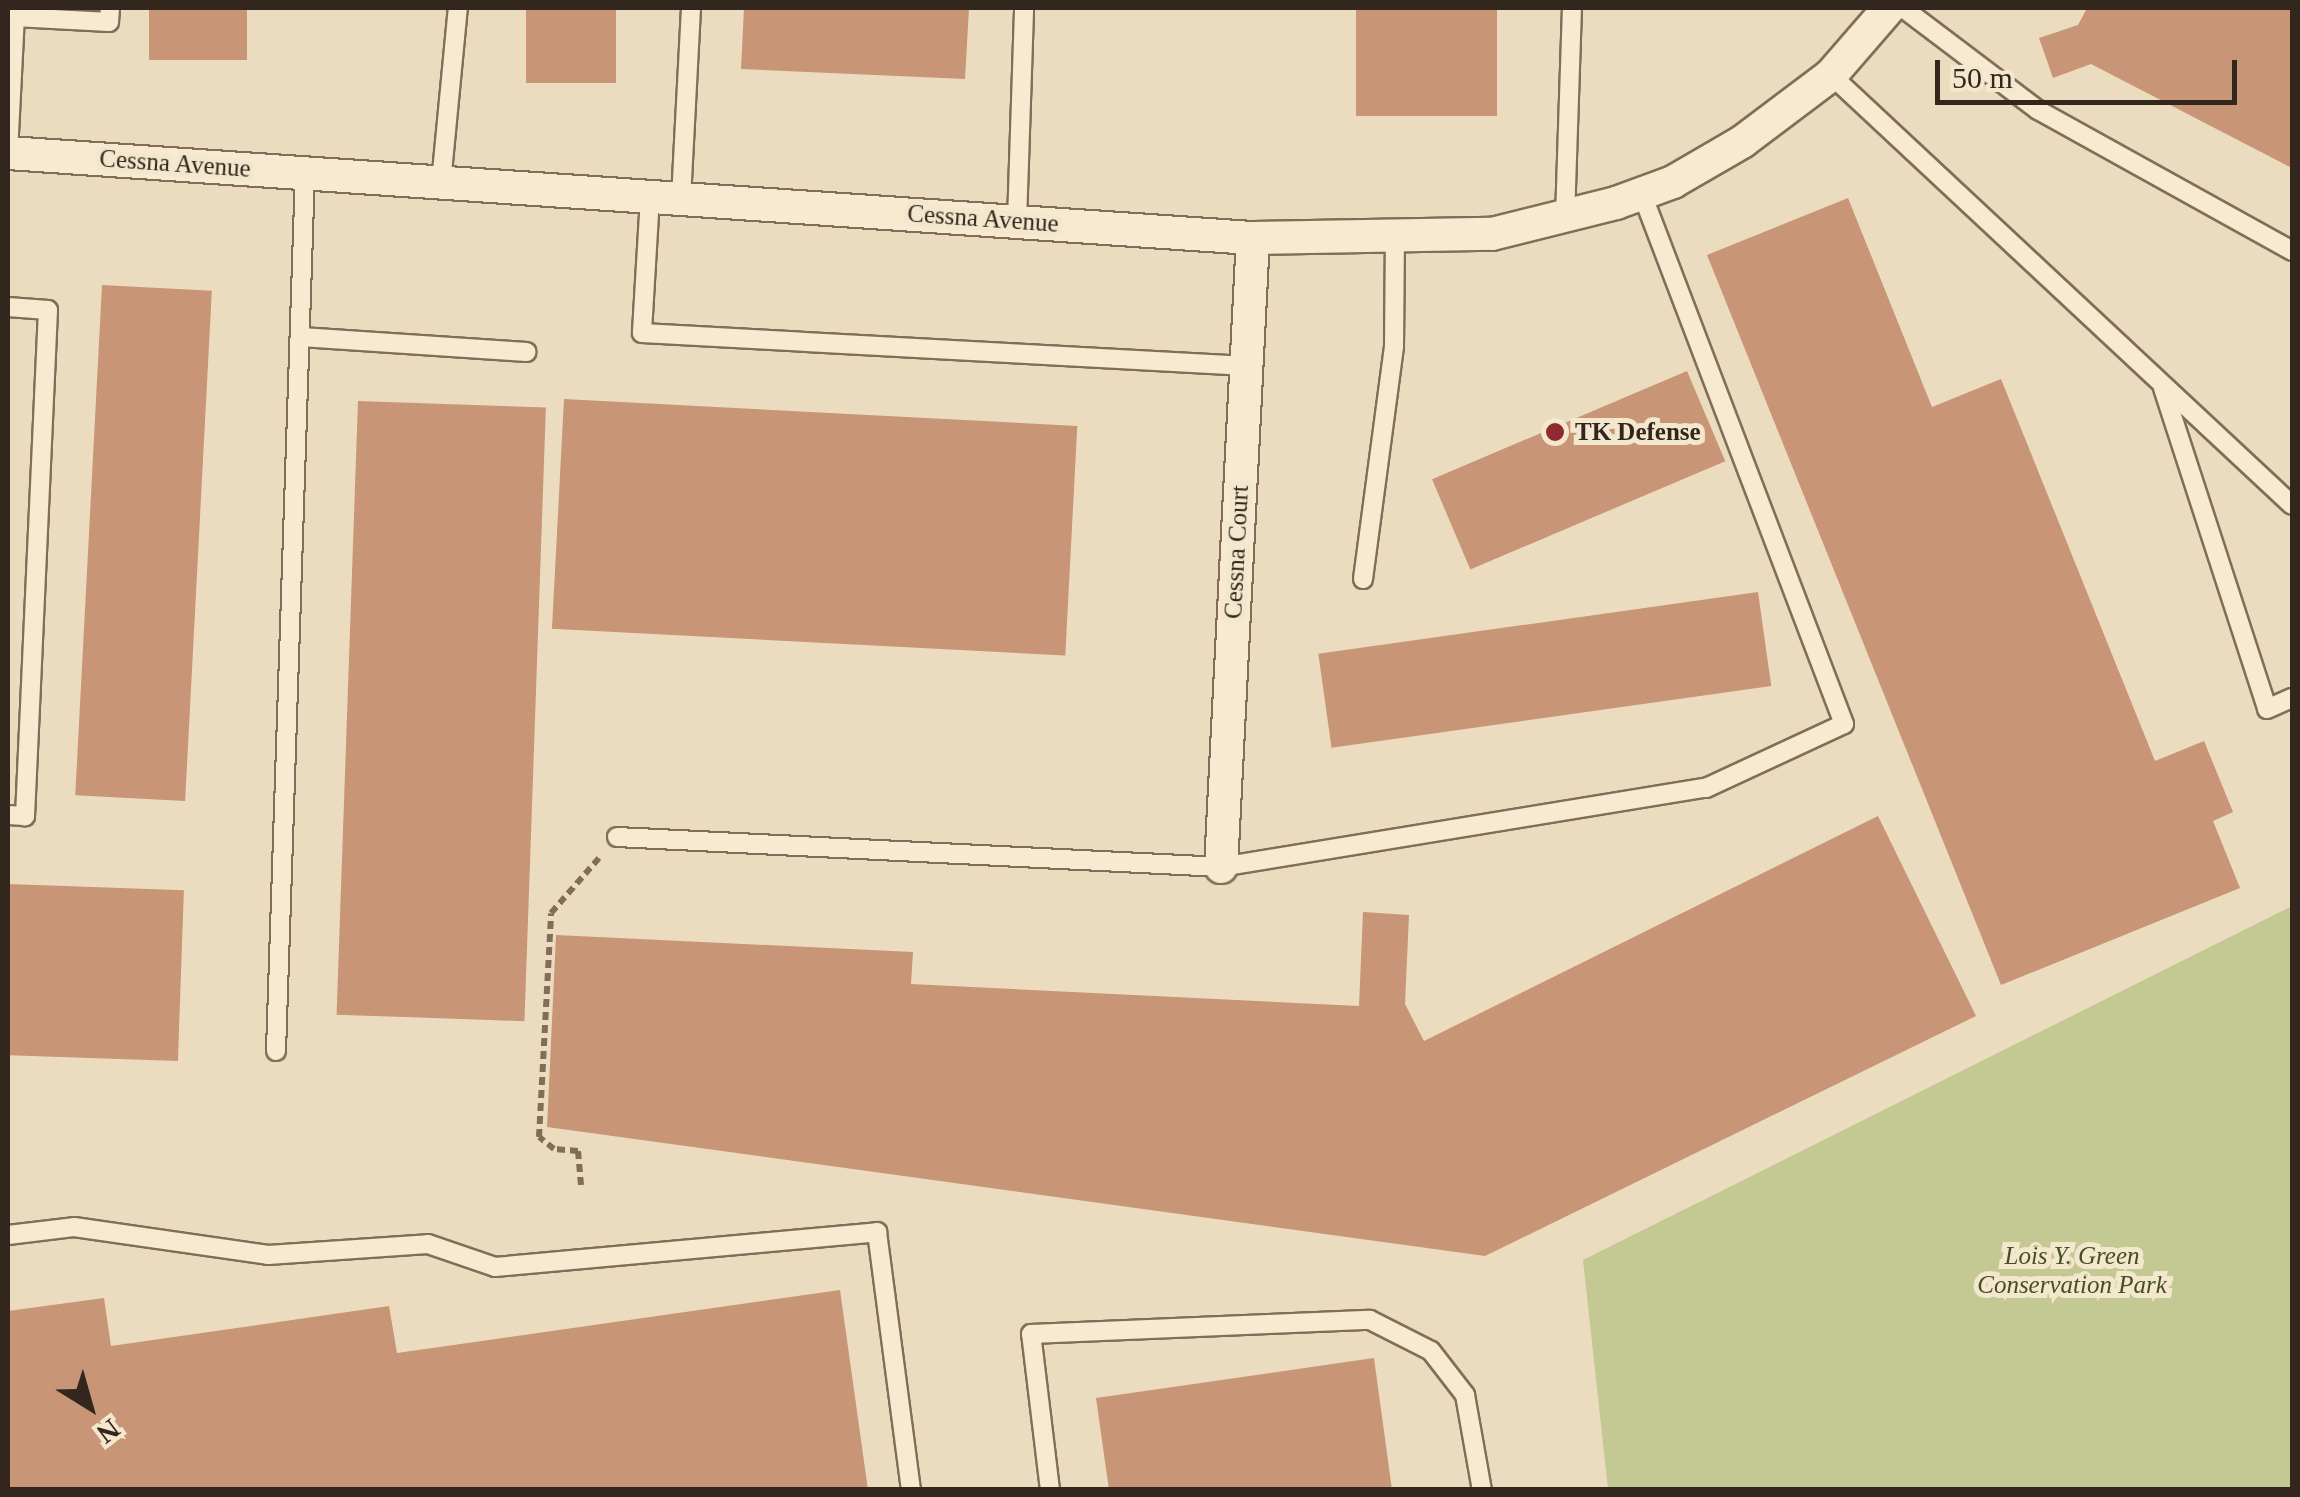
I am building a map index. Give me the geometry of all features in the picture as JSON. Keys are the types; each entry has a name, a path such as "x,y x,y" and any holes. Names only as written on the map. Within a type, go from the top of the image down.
{"street":[{"name":"Cessna Avenue","path":"8,153 1253,238 1492,234 1565,218 1673,182 1742,142 1831,74 1889,8"},
{"name":"Cessna Court","path":"1221,866 1253,238"}],"lane":[{"path":"8,153 15,18 110,22 110,8"},
{"path":"441,183 458,8"},
{"path":"690,8 665,198 642,333 1246,366"},
{"path":"1017,222 1024,8"},
{"path":"1565,218 1572,8"},
{"path":"1903,8 2038,110 2292,251"},
{"path":"1831,74 2292,505"},
{"path":"276,1051 305,173"},
{"path":"617,837 1221,866 1706,788 1844,724 1642,194"},
{"path":"1363,579 1394,347 1396,237"},
{"path":"8,307 48,310 26,816 8,815"},
{"path":"301,337 527,352"},
{"path":"2163,388 2268,708 2292,698"},
{"path":"8,1235 74,1226 268,1256 428,1244 495,1267 877,1232 911,1490"},
{"path":"1050,1490 1031,1334 1370,1320 1431,1351 1465,1395 1482,1490"}],"path":[{"path":"582,1185 578,1151 554,1149 539,1136 551,913 617,837"}],"green space":[{"name":"Lois Y. Green Conservation Park","path":"2292,906 2292,1489 1608,1489 1583,1260"}],"building":[{"path":"149,8 247,8 247,60 149,60"},
{"path":"526,8 616,8 616,83 526,83"},
{"path":"744,8 969,8 965,79 741,69"},
{"path":"1356,8 1497,8 1497,116 1356,116"},
{"path":"2087,8 2292,8 2292,168 2091,64 2053,78 2039,38 2078,25"},
{"path":"1848,198 1932,407 2001,379 2155,761 2204,741 2233,812 2213,821 2240,888 2001,985 1707,255"},
{"path":"102,285 212,291 185,801 75,795"},
{"path":"1687,371 1725,461 1470,569 1432,479"},
{"path":"564,399 1077,426 1065,656 552,629"},
{"path":"358,401 546,408 524,1021 337,1015"},
{"path":"1758,592 1771,686 1332,748 1318,654"},
{"path":"1878,816 1976,1016 1485,1256 547,1127 556,935 913,952 911,984 1359,1006 1363,912 1409,915 1405,1004 1424,1041"},
{"path":"8,884 184,890 178,1061 8,1055"},
{"path":"840,1290 868,1490 8,1490 8,1311 104,1298 111,1346 389,1306 397,1353"},
{"path":"1374,1358 1392,1490 1109,1490 1096,1398"}],"place":[{"name":"TK Defense","path":"1555,432"}]}
